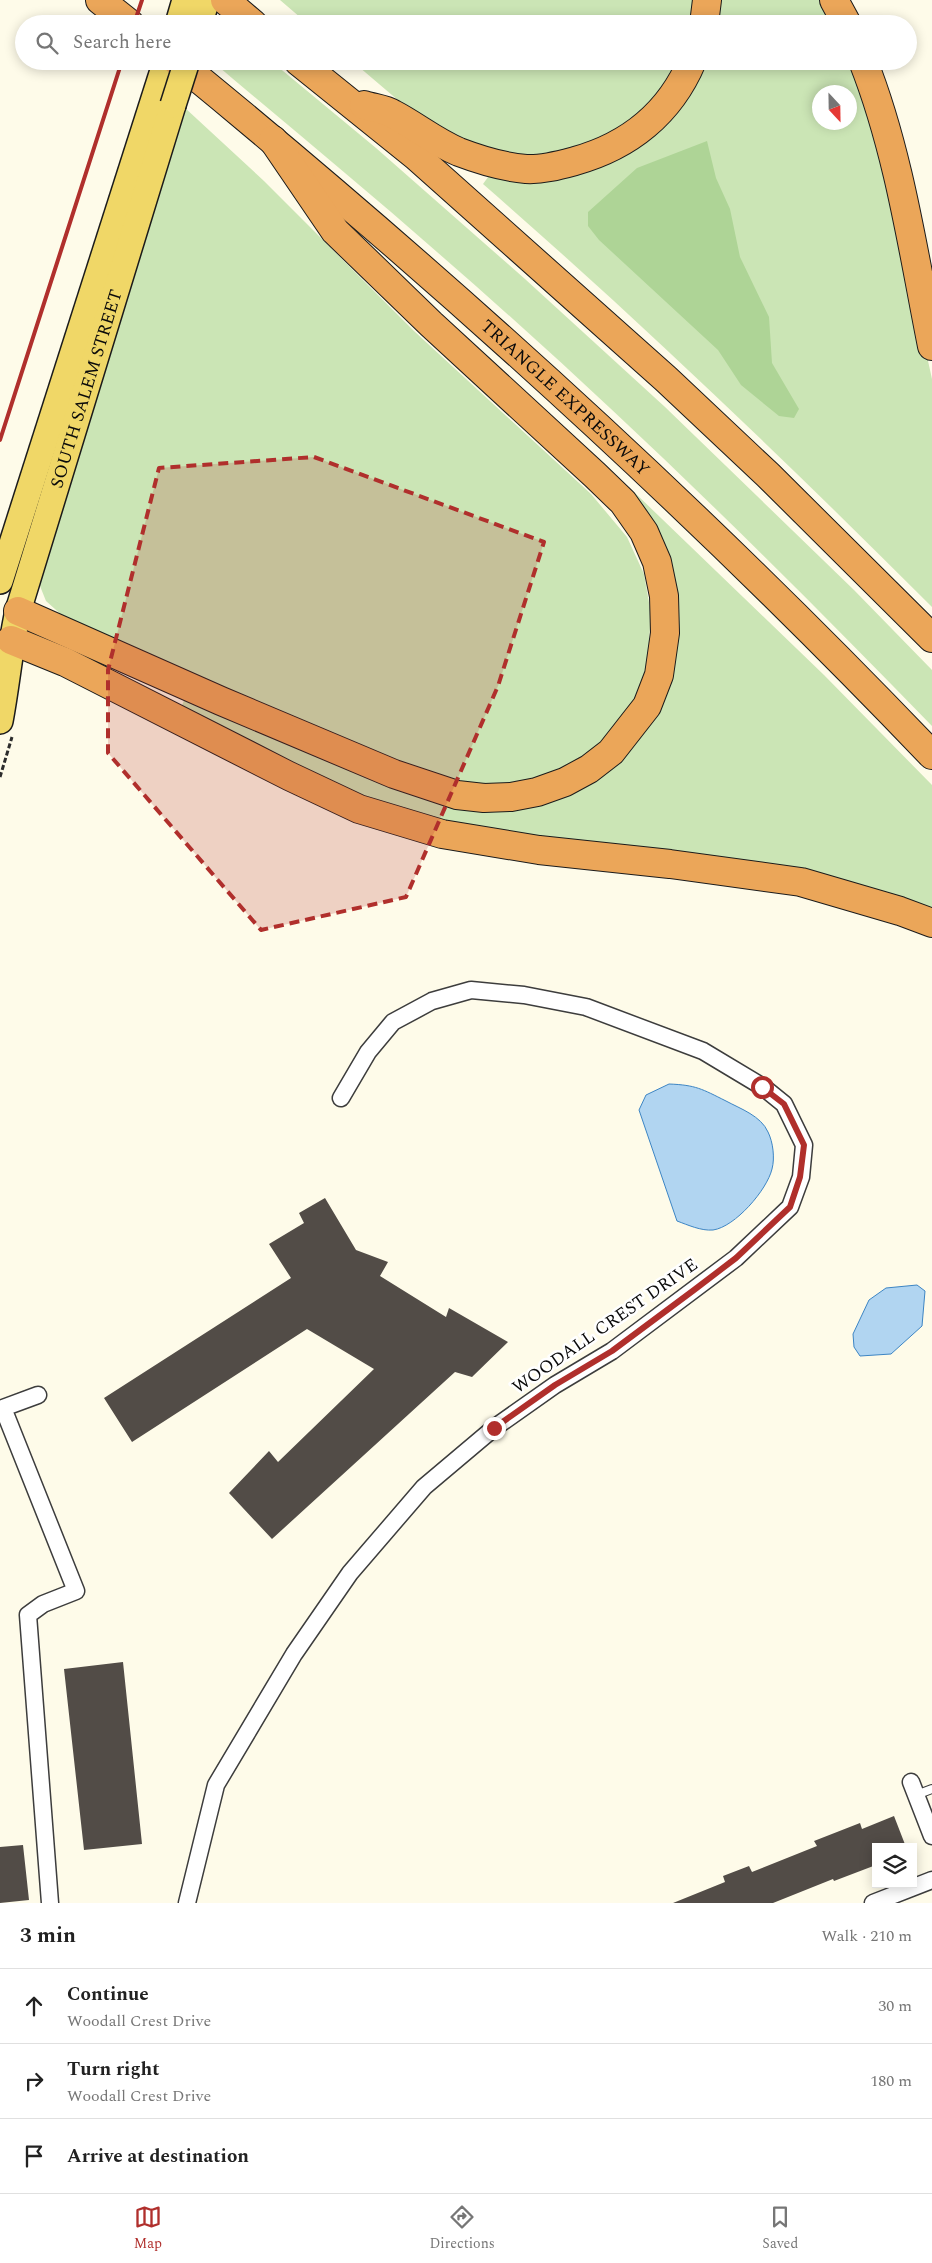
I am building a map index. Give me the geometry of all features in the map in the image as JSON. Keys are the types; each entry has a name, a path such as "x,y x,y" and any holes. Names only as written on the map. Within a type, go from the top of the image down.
{"highway":[{"path":"100,0 119,15"},
{"path":"225,0 242,15"},
{"path":"705,15 707,0"},
{"path":"834,0 842,15"},
{"name":"TRIANGLE EXPRESSWAY","path":"188,70 273,140 441,285 613,442 760,582 932,756"},
{"path":"309,70 416,156 666,379 775,482 932,638"},
{"path":"343,98 392,113 429,138 459,152 494,163 527,169 560,165 599,154 633,136 660,113 683,83 688,70"},
{"path":"867,70 891,144 932,346"},
{"path":"9,607 221,701 394,774 457,795 484,798 510,797 537,792 565,782 589,769 611,752 647,706 659,675 665,633 664,596 657,562 644,532 623,502 430,324 335,231 273,140"},
{"path":"6,638 65,662 358,809 442,834 539,850 670,864 801,882 900,911 932,924"}],"main road":[{"path":"181,15 185,0"},
{"path":"202,15 207,0"},
{"name":"SOUTH SALEM STREET","path":"6,727 8,680 6,638 9,607 165,98 166,70"},
{"name":"SOUTH SALEM STREET","path":"0,581 165,98 182,70"}],"street":[{"name":"WOODALL CREST DRIVE","path":"187,1903 216,1785 294,1654 350,1573 424,1486 494,1428 555,1385 612,1351 736,1258 790,1207 800,1177 804,1145 784,1104 762,1087 703,1052 586,1007 524,994 471,990 432,1001 393,1022 368,1052 341,1098"},
{"path":"38,1394 1,1408 76,1591 43,1604 28,1615 50,1903"},
{"path":"913,1789 932,1836"},
{"path":"873,1903 932,1880"}],"lane":[{"path":"913,1789 932,1789"}],"path":[{"path":"0,777 6,727"}],"highlighted area":[{"path":"314,457 544,542 498,686 406,897 261,930 108,753 108,670 159,468"}],"green space":[{"path":"280,0 700,0 698,15 298,15"},
{"path":"717,0 826,0 833,15 715,15"},
{"path":"223,70 282,70 376,148 525,279 665,407 854,590 932,670 932,726 690,484 565,366 409,228"},
{"path":"363,70 678,70 655,106 594,147 526,160 433,130"},
{"path":"693,70 858,70 874,116 932,379 932,607 711,392 483,184 491,173 565,175"},
{"path":"184,107 264,181 414,331 591,494 627,537 644,574 651,614 648,656 639,699 586,761 547,781 459,788 401,769 65,618 46,601 38,581"},
{"path":"707,141 716,178 730,209 740,257 769,317 772,363 799,409 794,418 779,416 741,385 718,350 599,240 588,226 588,212 637,168"},
{"path":"634,492 824,675 932,785 932,915 525,839 389,811 180,710 185,698 397,786 574,788 670,672 630,496"}],"water":[{"path":"669,1084 686,1085 711,1093 756,1117 765,1126 770,1136 773,1160 769,1178 749,1206 731,1222 722,1227 704,1230 677,1221 639,1110 646,1095"},
{"path":"917,1285 925,1291 922,1326 891,1354 860,1356 854,1347 853,1334 869,1300 886,1288"}],"building":[{"path":"325,1198 356,1250 388,1262 380,1276 446,1317 449,1308 508,1342 472,1377 455,1372 272,1539 229,1493 269,1451 278,1462 374,1369 307,1329 132,1442 104,1398 291,1278 269,1244 304,1223 299,1213"},
{"path":"123,1662 142,1844 84,1850 64,1669"},
{"path":"894,1816 904,1843 872,1843 872,1867 834,1881 833,1879 773,1903 673,1903 725,1882 723,1876 749,1866 752,1872 817,1846 814,1841 860,1823 862,1829"},
{"path":"23,1845 29,1900 0,1903 0,1847"}],"railway":[{"path":"137,15 142,0"},
{"path":"0,440 119,70"}],"route":[{"path":"494,1428 555,1385 612,1351 694,1290 736,1258 790,1207 800,1177 804,1145 784,1104 762,1087"}]}
